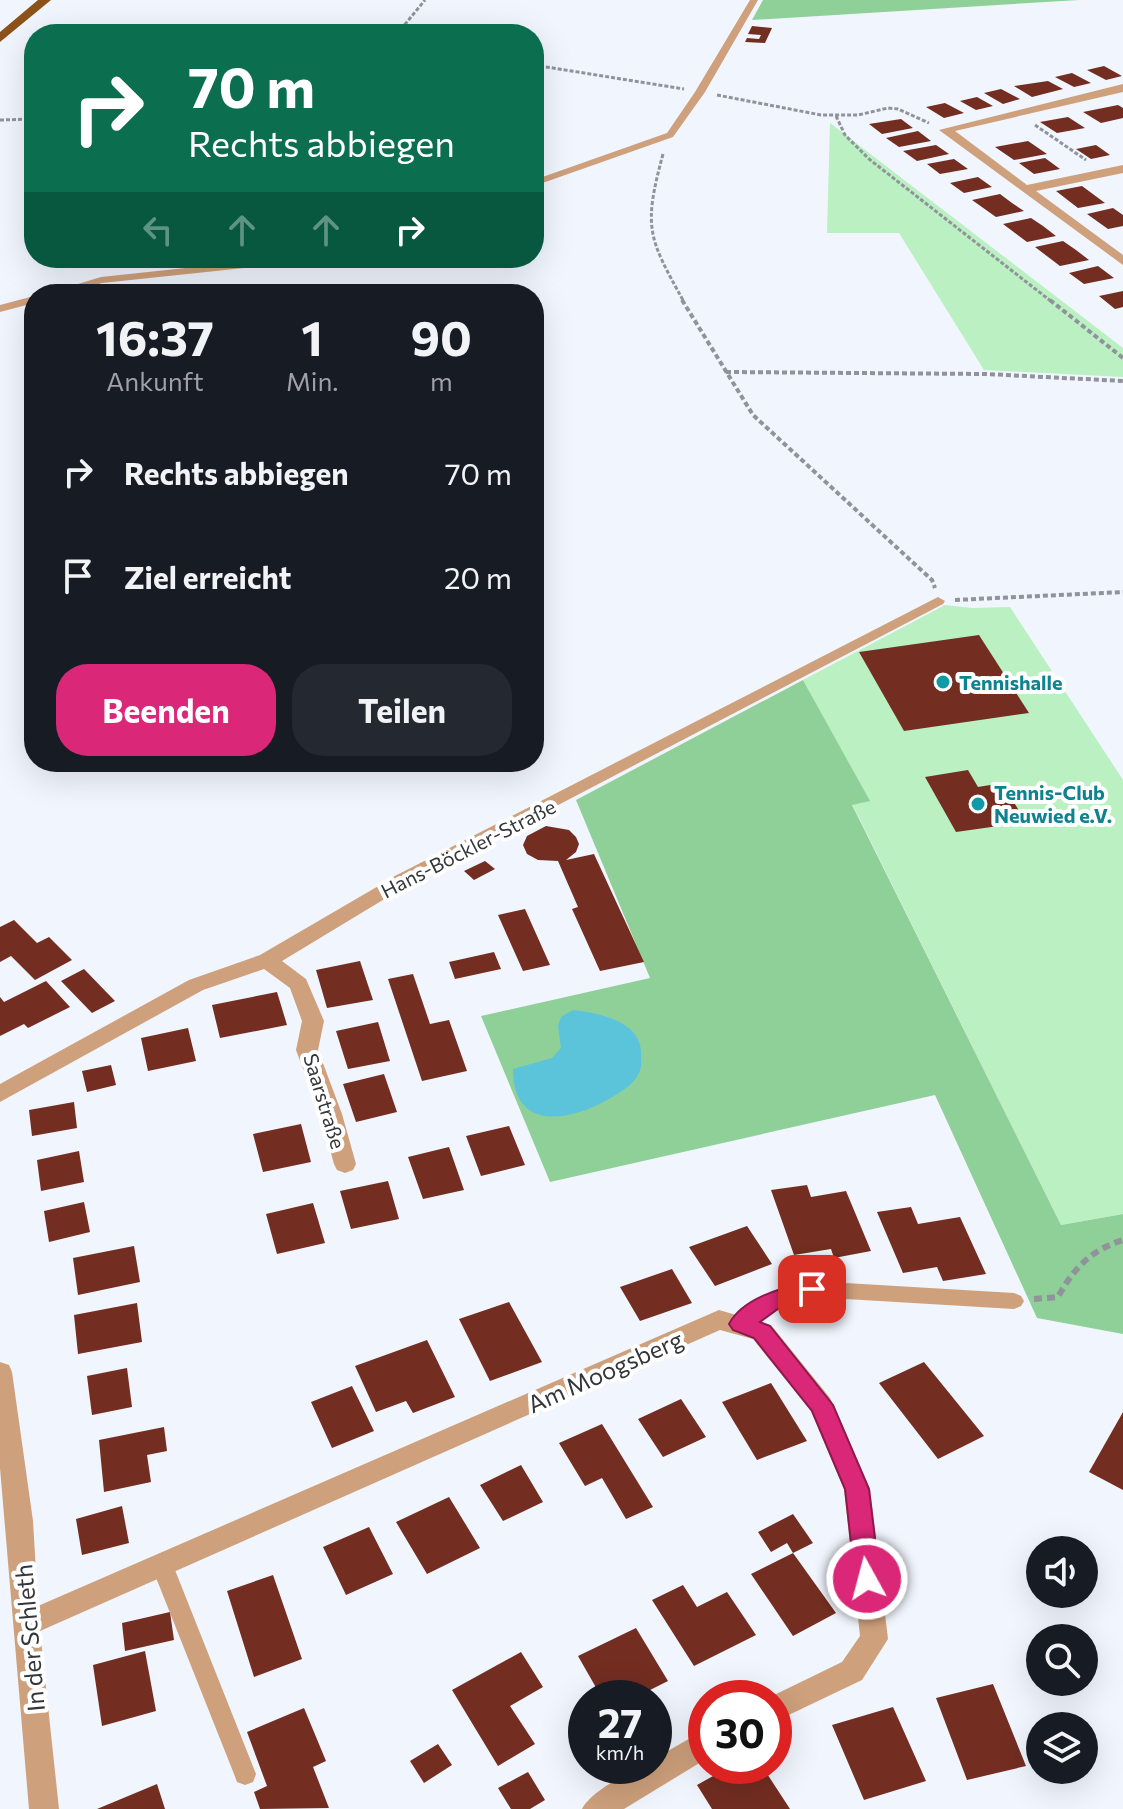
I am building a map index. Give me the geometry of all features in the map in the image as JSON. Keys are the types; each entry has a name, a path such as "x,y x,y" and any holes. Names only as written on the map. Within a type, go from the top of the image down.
{"highway":[{"path":"0,30 34,0"},
{"path":"0,38 45,0"}],"street":[{"path":"1123,88 945,130 1123,261"},
{"path":"1025,189 1123,169"},
{"name":"Hans-Böckler-Straße","path":"0,1094 196,985 267,960 399,881"},
{"name":"Saarstraße","path":"267,960 299,984 313,1021 307,1050 331,1114 345,1164"},
{"name":"Am Moogsberg","path":"26,1624 719,1320 740,1324"},
{"path":"740,1324 762,1332 821,1405 857,1489 874,1639 852,1671 792,1700"},
{"name":"In der Schleth","path":"0,1372 20,1521 26,1624 44,1809"},
{"path":"597,1809 688,1754"}],"lane":[{"path":"544,179 670,135 700,92 754,0"},
{"path":"87,284 215,268"},
{"path":"0,309 24,302"},
{"name":"Hans-Böckler-Straße","path":"399,881 938,601"},
{"path":"740,1324 775,1299 812,1289 1014,1301"},
{"path":"162,1565 245,1774"}],"path":[{"path":"405,24 425,0"},
{"path":"544,67 836,116 888,108 912,115"},
{"path":"1018,113 1104,173"},
{"path":"836,116 845,135 869,159 1123,358"},
{"path":"0,120 24,119"},
{"path":"670,135 652,195 650,222 655,250 698,329 753,415 932,580 938,601 1123,592"},
{"path":"726,372 986,374 1123,381"},
{"path":"1014,1301 1058,1297 1074,1268 1105,1245 1123,1240"}],"green space":[{"path":"763,0 1079,0 752,20"},
{"path":"830,123 1123,348 1123,377 984,370 899,233 827,233"},
{"path":"945,605 1010,607 1123,780 1123,1214 1061,1225 852,804 869,800 803,680"},
{"path":"803,680 870,801 852,805 1061,1225 1123,1214 1123,1334 1037,1318 935,1095 550,1182 481,1016 650,978 576,800"}],"water":[{"path":"573,1010 618,1021 635,1034 640,1044 640,1071 625,1089 592,1108 560,1116 532,1112 522,1103 515,1089 513,1069 552,1058 561,1048 558,1026 561,1017"}],"building":[{"path":"752,26 772,28 765,43 745,42 747,38 759,39 761,35 748,34"},
{"path":"1104,66 1122,76 1106,80 1087,70"},
{"path":"1072,73 1091,83 1074,87 1055,77"},
{"path":"1048,81 1063,89 1032,97 1014,86"},
{"path":"1001,89 1020,99 1003,104 984,93"},
{"path":"977,97 993,106 976,110 960,101"},
{"path":"945,103 964,113 944,118 926,107"},
{"path":"1118,105 1123,108 1123,118 1101,123 1083,112"},
{"path":"1068,117 1085,128 1057,133 1040,122"},
{"path":"901,119 913,128 882,134 869,124"},
{"path":"918,131 931,141 899,147 886,138"},
{"path":"1028,141 1047,154 1014,160 995,147"},
{"path":"936,145 949,154 917,161 903,151"},
{"path":"1096,145 1110,155 1091,159 1076,149"},
{"path":"1045,158 1060,169 1034,174 1019,163"},
{"path":"954,159 968,169 940,174 927,164"},
{"path":"978,177 992,187 964,193 950,183"},
{"path":"1082,186 1105,203 1078,208 1056,191"},
{"path":"1000,194 1024,211 996,217 972,200"},
{"path":"1113,208 1123,215 1123,226 1108,229 1087,214"},
{"path":"1031,218 1056,236 1027,242 1003,224"},
{"path":"1063,241 1089,260 1060,266 1035,247"},
{"path":"1098,266 1114,278 1084,284 1069,273"},
{"path":"1123,291 1123,307 1115,309 1099,296"},
{"name":"Tennishalle","path":"979,635 1029,713 904,731 859,652"},
{"name":"Tennis-Club Neuwied e.V.","path":"968,770 978,787 1002,783 1026,822 956,832 925,777"},
{"path":"546,826 569,830 576,837 579,844 576,852 566,860 594,854 644,962 600,971 572,909 578,907 558,861 538,860 527,854 523,845 527,836"},
{"path":"485,861 495,869 474,880 464,871"},
{"path":"525,909 550,965 523,971 498,915"},
{"path":"14,920 37,943 49,937 72,960 35,980 11,956 0,962 0,927"},
{"path":"494,952 501,969 455,979 449,962"},
{"path":"360,961 373,1000 327,1008 316,970"},
{"path":"84,969 115,1001 92,1013 61,981"},
{"path":"413,974 430,1024 449,1020 467,1071 422,1081 388,979"},
{"path":"46,981 70,1007 28,1028 24,1024 0,1036 0,997 4,1002"},
{"path":"277,992 287,1025 220,1038 212,1005"},
{"path":"378,1022 390,1061 348,1069 336,1031"},
{"path":"188,1028 196,1061 148,1071 141,1038"},
{"path":"111,1065 116,1085 87,1092 82,1071"},
{"path":"384,1074 397,1112 356,1122 343,1084"},
{"path":"74,1102 77,1128 32,1136 29,1110"},
{"path":"301,1124 311,1162 263,1172 253,1134"},
{"path":"509,1126 525,1165 481,1176 466,1136"},
{"path":"449,1147 464,1190 423,1199 408,1157"},
{"path":"79,1151 84,1182 41,1191 37,1160"},
{"path":"388,1181 399,1219 351,1229 340,1191"},
{"path":"807,1185 811,1197 846,1191 871,1251 834,1258 831,1249 794,1255 771,1190"},
{"path":"84,1202 90,1232 49,1242 44,1211"},
{"path":"313,1203 325,1243 277,1254 266,1214"},
{"path":"911,1207 918,1224 960,1217 986,1274 943,1281 937,1267 903,1273 877,1212"},
{"path":"747,1226 772,1264 715,1286 689,1247"},
{"path":"134,1246 140,1282 78,1295 73,1258"},
{"path":"672,1269 692,1303 640,1321 620,1287"},
{"path":"509,1302 542,1362 490,1381 459,1319"},
{"path":"137,1303 142,1342 78,1354 74,1315"},
{"path":"427,1340 455,1397 413,1413 406,1401 376,1412 355,1366"},
{"path":"924,1362 984,1436 938,1459 879,1383"},
{"path":"127,1368 132,1407 92,1415 87,1376"},
{"path":"771,1383 807,1441 757,1460 722,1402"},
{"path":"352,1386 374,1431 332,1448 311,1402"},
{"path":"681,1399 706,1437 663,1457 638,1419"},
{"path":"1123,1412 1123,1490 1089,1472"},
{"path":"602,1424 653,1507 626,1519 602,1478 585,1486 559,1443"},
{"path":"164,1427 167,1451 147,1455 151,1482 104,1492 99,1440"},
{"path":"521,1465 543,1502 503,1521 480,1485"},
{"path":"449,1497 480,1548 427,1574 396,1522"},
{"path":"122,1506 129,1543 82,1555 76,1519"},
{"path":"793,1514 813,1543 793,1553 787,1543 771,1552 758,1532"},
{"path":"369,1527 393,1574 346,1595 323,1547"},
{"path":"793,1553 836,1613 793,1636 751,1574"},
{"path":"273,1575 302,1659 254,1677 227,1591"},
{"path":"683,1585 697,1607 727,1592 756,1635 694,1666 652,1600"},
{"path":"170,1612 174,1640 125,1651 122,1623"},
{"path":"636,1628 667,1680 592,1680 578,1656"},
{"path":"145,1651 156,1711 102,1726 93,1665"},
{"path":"521,1652 543,1687 510,1706 535,1744 498,1766 452,1690"},
{"path":"993,1684 1026,1766 967,1780 936,1698"},
{"path":"893,1707 926,1781 864,1800 832,1725"},
{"path":"304,1708 326,1761 313,1767 329,1808 260,1809 254,1792 267,1786 247,1732"},
{"path":"438,1744 452,1765 424,1783 410,1761"},
{"path":"528,1772 545,1800 530,1809 511,1809 498,1788"},
{"path":"157,1784 165,1809 97,1809"},
{"path":"774,1784 790,1809 712,1809 697,1785"}],"place":[{"name":"Tennishalle","path":"943,682"},
{"name":"Tennis-Club Neuwied e.V.","path":"978,804"}],"route":[{"path":"812,1289 775,1299 740,1324 762,1332 821,1405 857,1489 867,1579"}]}
